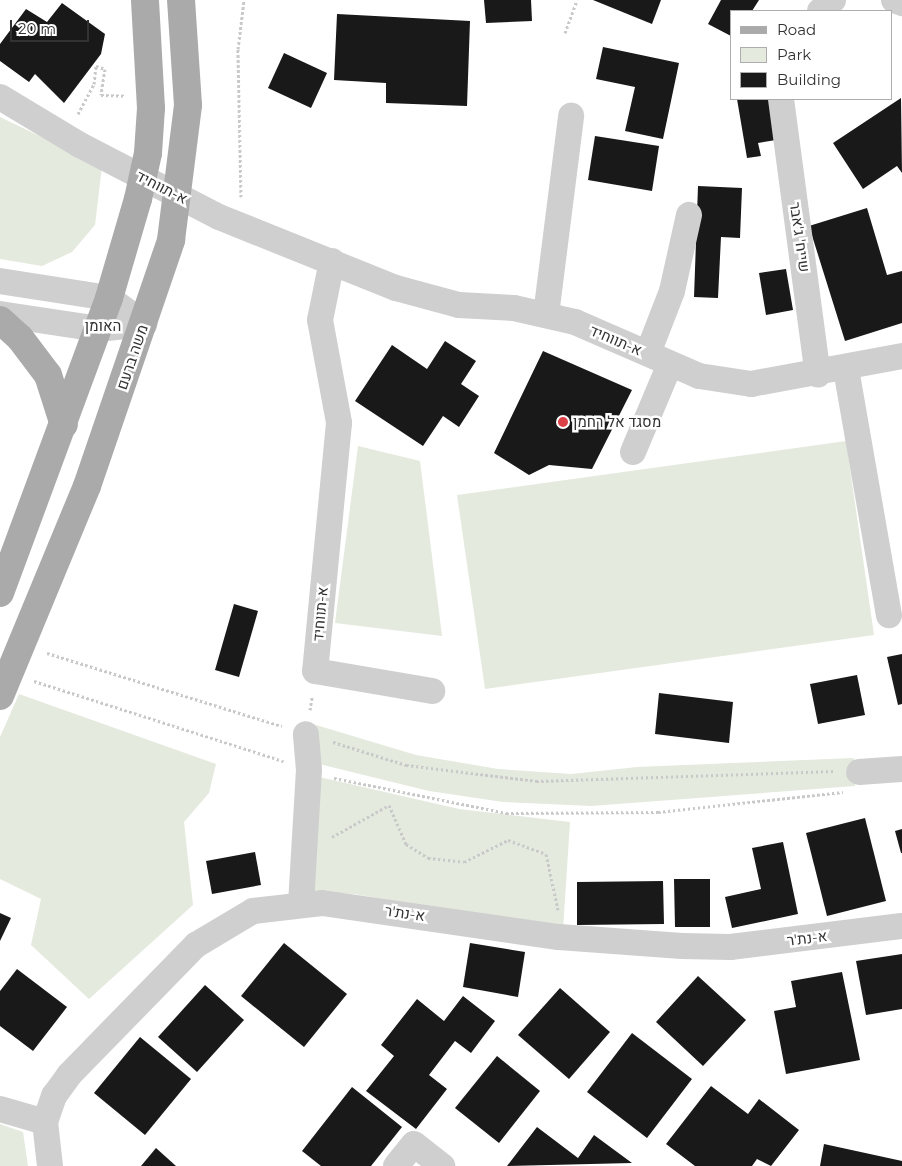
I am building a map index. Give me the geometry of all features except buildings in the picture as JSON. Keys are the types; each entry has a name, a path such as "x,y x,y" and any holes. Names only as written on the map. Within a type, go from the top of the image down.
{"main road":[{"path":"0,593 64,425 109,298 130,226 148,153 142,102 145,0"},
{"name":"משה ברעם","path":"0,696 87,486 144,324 171,240 188,105 181,0"},
{"path":"0,320 20,338 48,375 64,425"}],"street":[{"path":"821,10 833,0"},
{"path":"894,0 902,3"},
{"name":"א-תווחיד","path":"0,97 80,145 242,226 396,288 459,305 546,315 722,382 751,384 818,375 902,356"},
{"name":"שייח' ג'אבר","path":"781,100 818,375"},
{"path":"546,315 571,116"},
{"path":"633,452 659,359 689,215"},
{"name":"א-תווחיד","path":"315,671 339,423 320,320 332,261"},
{"name":"האומן","path":"0,281 109,298 144,324"},
{"name":"האומן","path":"0,314 98,329 144,324"},
{"path":"846,370 889,615"},
{"path":"315,671 432,691"},
{"path":"301,904 310,770 306,734"},
{"path":"856,781 902,769"},
{"name":"א-נת'ר","path":"50,1166 45,1122 54,1096 69,1075 196,945 253,911 301,904 389,911 559,937 730,947 902,926"},
{"path":"0,1109 45,1122"},
{"path":"396,1166 414,1144 442,1166"}],"path":[{"path":"242,226 238,49 244,0"},
{"path":"565,33 576,0"},
{"path":"86,99 96,66 105,70 101,95 142,102"},
{"path":"42,651 406,765 536,781 856,781"},
{"path":"306,734 315,671"},
{"path":"28,679 352,783 506,813 658,812 856,781"},
{"path":"303,854 389,805 406,844 428,858 464,862 508,840 546,854 556,882 559,937"}],"green space":[{"path":"0,117 102,166 95,225 72,252 42,266 0,259"},
{"path":"846,441 874,635 485,689 457,495"},
{"path":"358,446 420,461 442,636 335,623"},
{"path":"19,694 216,764 209,793 184,822 193,905 89,999 31,945 41,899 0,879 0,737"},
{"path":"316,725 416,755 498,769 571,774 637,767 854,758 855,786 591,806 503,802 429,791 315,763"},
{"path":"315,776 459,809 570,822 563,930 354,894 308,892"},
{"path":"0,1124 23,1132 28,1166 0,1166"}],"place":[{"name":"מסגד אל רחמן","path":"563,422"}]}
